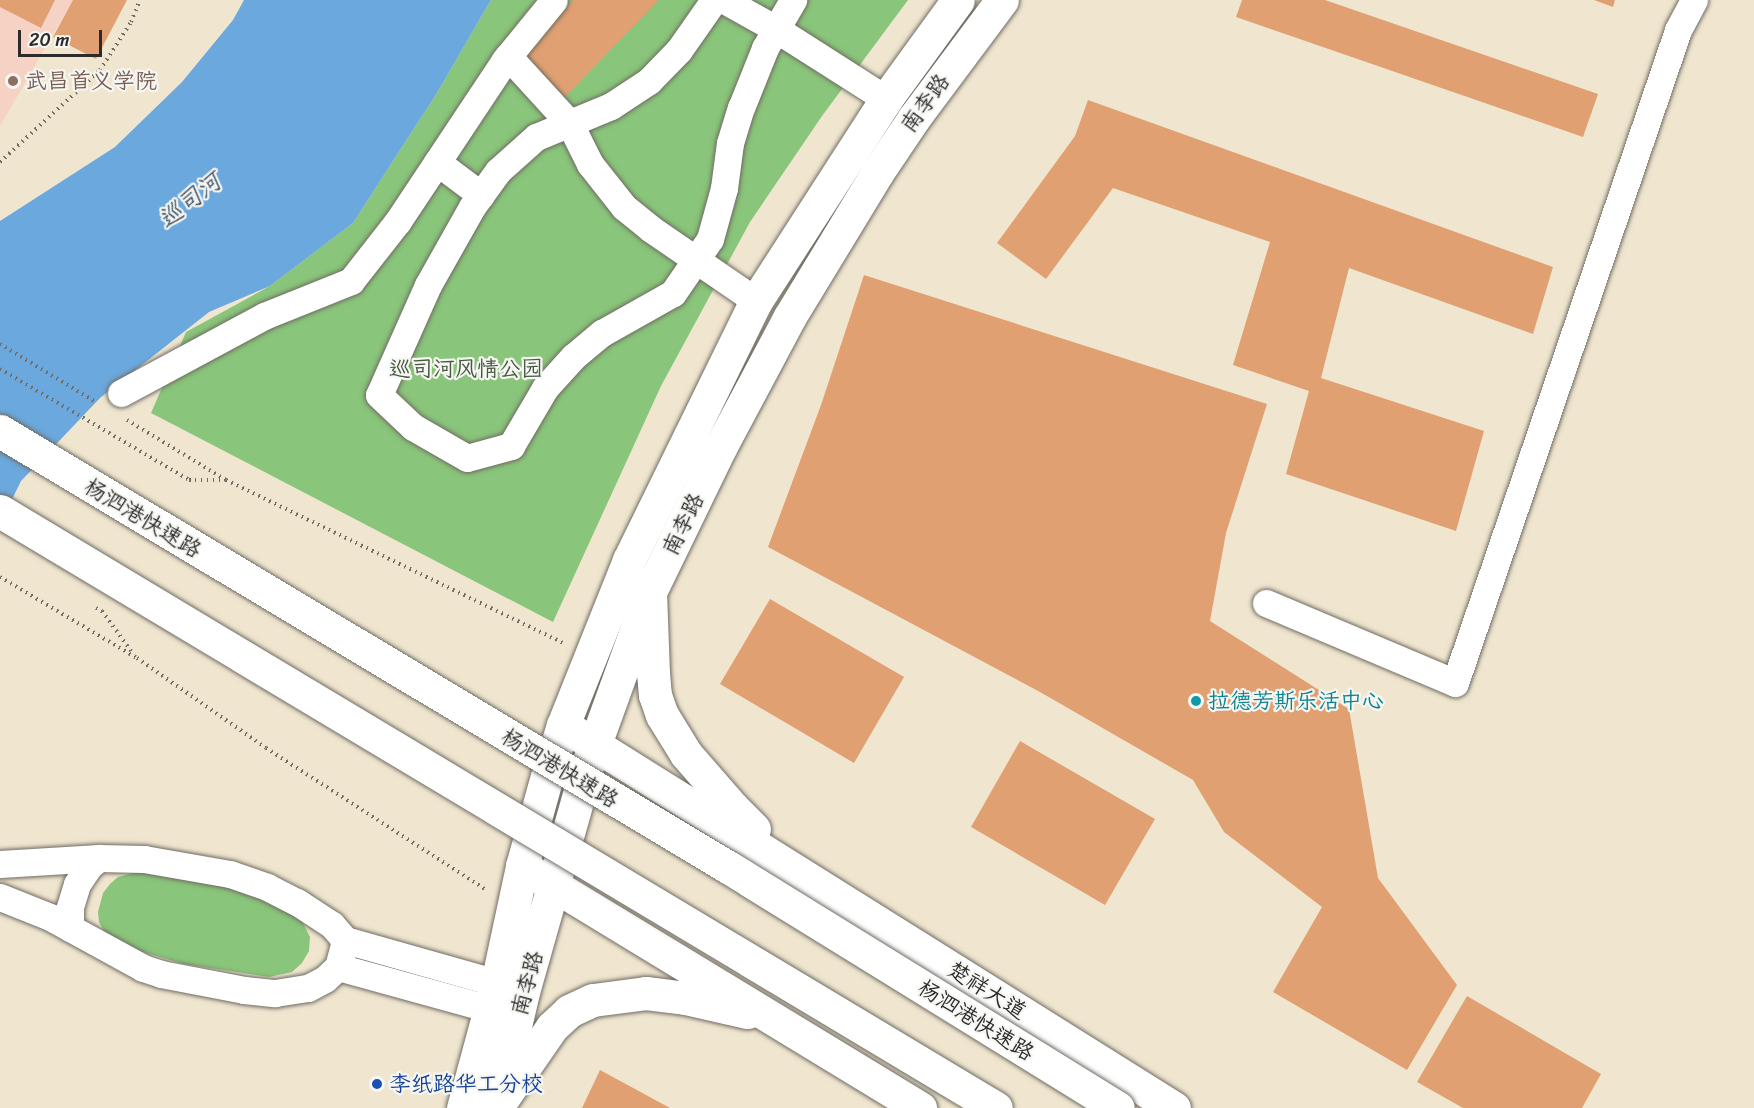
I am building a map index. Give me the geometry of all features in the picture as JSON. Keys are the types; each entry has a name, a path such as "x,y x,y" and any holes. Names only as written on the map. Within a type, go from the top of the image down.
{"main road":[{"name":"南李路","path":"463,1108 493,996 522,866 563,725 629,560 756,301 886,99 958,0"},
{"name":"南李路","path":"496,1108 553,884 595,744 650,592 721,446 789,318 877,173 914,118 1002,0"},
{"name":"杨泗港快速路","path":"0,431 728,867 1118,1108"},
{"path":"0,511 996,1108"},
{"path":"650,592 655,695 662,715 686,754 712,784 799,871"},
{"path":"563,725 799,871"},
{"path":"522,866 776,1018 920,1108"},
{"name":"楚祥大道","path":"799,871 1174,1108"},
{"path":"496,1108 552,1027 569,1011 593,1000 646,993 685,998 776,1018"}],"street":[{"path":"121,393 264,316 351,282 398,221 508,56 554,0"},
{"path":"714,0 680,50 649,81 611,106 536,138 498,171 481,195 428,285 380,395 413,427 467,458 511,446 545,388 573,357 602,333 673,292 710,239 724,188 730,143 738,117 776,29 794,0"},
{"path":"724,0 776,29 886,99"},
{"path":"1266,603 1455,683 1678,30 1694,0"},
{"path":"508,56 570,124 607,189 651,229 756,301"},
{"path":"437,162 481,195"},
{"path":"70,928 70,907 77,884 89,866 99,858"},
{"path":"0,864 99,858 154,860 230,874 267,886 297,902 332,926 345,940 493,996"},
{"path":"0,897 70,928 143,968 180,978 244,990 275,993 301,990 324,979 338,967 345,940"},
{"path":"338,967 493,996"}],"path":[{"path":"0,162 100,70 131,22 140,0"},
{"path":"0,369 189,480 226,480 591,656"},
{"path":"0,577 137,658 266,748 480,885 513,910"},
{"path":"92,605 102,611 137,658"}],"shaded area":[{"name":"武昌首义学院","path":"0,0 73,0 0,126"}],"green space":[{"name":"巡司河风情公园","path":"491,0 908,0 822,116 750,222 661,386 553,622 151,413 186,332 270,286 353,223 437,93"},
{"path":"138,872 227,887 272,901 302,921 310,937 309,951 302,963 292,972 269,977 184,964 136,950 105,933 99,922 98,912 103,893 110,884 118,877"}],"water":[{"name":"巡司河","path":"244,0 491,0 437,93 353,223 270,286 209,312 100,398 21,481 0,524 0,221 115,147 182,82 233,20"}],"building":[{"path":"0,0 55,0 41,28 0,7"},
{"path":"73,0 127,0 96,59 53,37"},
{"path":"573,0 659,0 563,99 519,56"},
{"path":"1242,0 1325,0 1598,94 1583,137 1236,17"},
{"path":"1594,0 1615,0 1613,7"},
{"path":"1088,100 1553,267 1533,334 1349,268 1321,378 1484,431 1456,531 1286,474 1309,391 1233,365 1270,242 1113,188 1046,279 997,243 1075,136"},
{"name":"拉德芳斯乐活中心","path":"864,275 1267,404 1226,533 1210,621 1349,709 1378,878 1457,985 1407,1070 1273,992 1322,907 1224,832 1193,780 1040,692 768,547 821,405"},
{"path":"770,599 904,677 854,763 720,684"},
{"path":"1020,741 1155,819 1105,905 971,827"},
{"path":"1467,996 1601,1074 1582,1108 1463,1108 1417,1082"},
{"path":"600,1070 670,1108 582,1108"}],"place":[{"name":"武昌首义学院","path":"13,81"},
{"name":"拉德芳斯乐活中心","path":"1196,701"},
{"name":"李纸路华工分校","path":"377,1084"}]}
